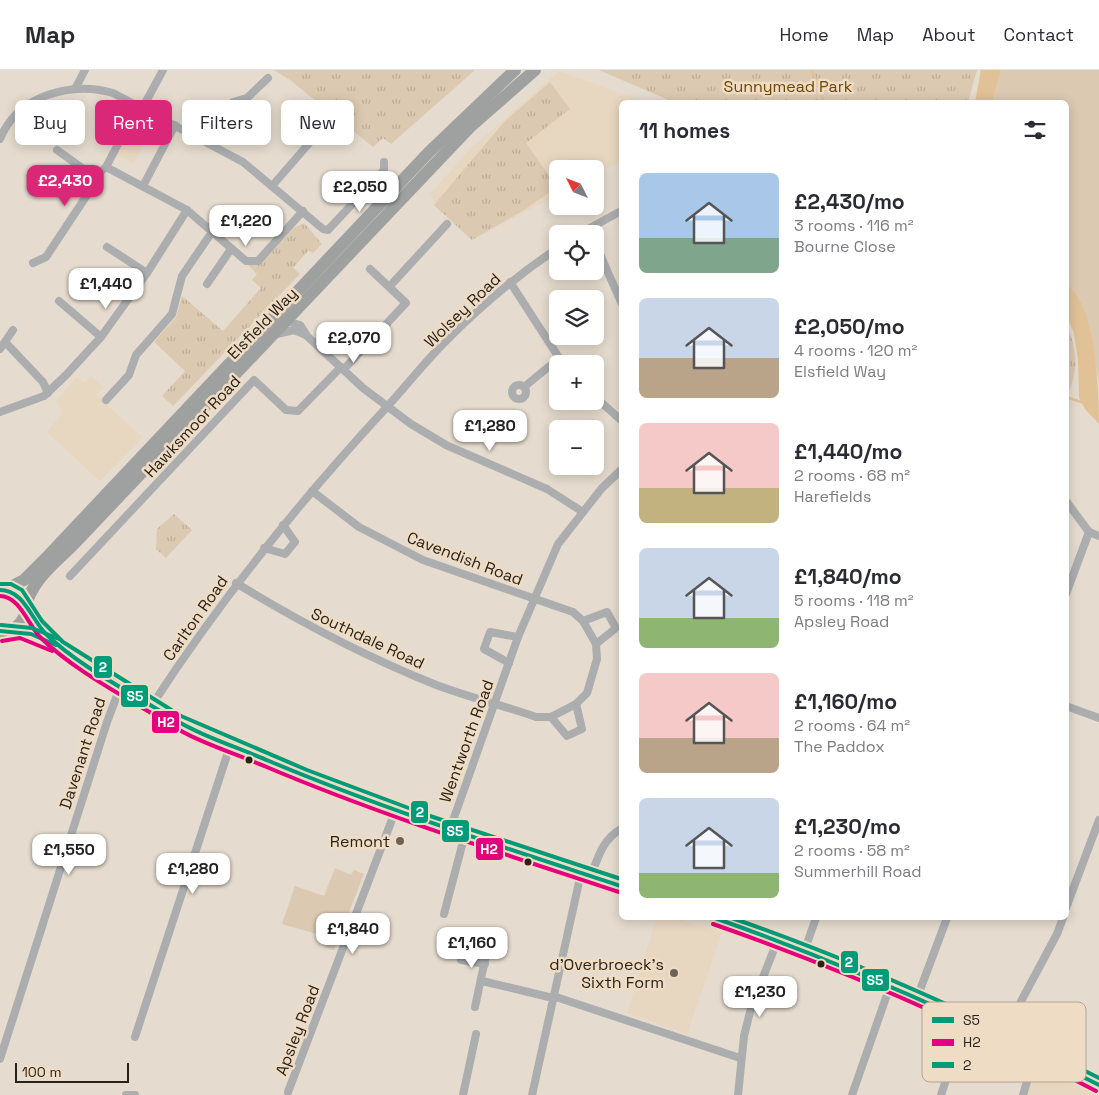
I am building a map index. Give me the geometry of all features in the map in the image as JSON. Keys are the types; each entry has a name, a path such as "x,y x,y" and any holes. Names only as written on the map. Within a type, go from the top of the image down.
{"highway":[{"name":"Elsfield Way","path":"2,590 24,580 34,571 429,152 514,70"},
{"name":"Elsfield Way","path":"4,632 23,619 29,593 41,577 470,128 535,70"},
{"path":"2,590 18,595 26,609"}],"main road":[{"path":"26,609 36,625 59,647"},
{"path":"4,632 31,634 59,647 178,722 230,746 305,776 450,829 619,885"},
{"path":"721,920 804,949 926,1002"},
{"path":"1086,1078 1099,1085"}],"street":[{"path":"76,88 85,70"},
{"path":"145,100 163,70"},
{"path":"240,100 247,98 268,78"},
{"path":"0,139 2,127 34,102 58,90 76,88 98,89 114,93 126,100"},
{"path":"172,124 182,129"},
{"path":"143,186 175,125"},
{"path":"33,263 46,257 95,183 98,174 106,167 119,145"},
{"path":"213,145 243,162 303,212 328,230 335,225 384,170 384,162"},
{"path":"272,186 308,145"},
{"path":"57,150 89,173 98,174"},
{"path":"106,167 187,210 246,261 258,261 303,212"},
{"path":"0,412 30,402 48,393 101,337 147,273 187,210"},
{"path":"599,225 619,211"},
{"path":"389,287 448,224"},
{"path":"106,400 129,375 136,354 172,314 182,276 212,232"},
{"path":"107,247 147,273"},
{"path":"206,284 231,249"},
{"name":"Wolsey Road","path":"351,444 449,338 510,282 549,254"},
{"path":"604,263 619,297"},
{"path":"342,368 406,303 370,268"},
{"path":"510,282 556,355"},
{"path":"59,301 101,337"},
{"path":"271,320 288,320 300,325 308,336 386,408 446,445 547,489 583,512"},
{"path":"13,330 3,346 43,382 48,393"},
{"path":"273,336 294,330 308,336"},
{"name":"Hawksmoor Road","path":"70,576 254,380 286,410 298,411 342,368"},
{"path":"524,387 549,369"},
{"path":"604,406 619,418"},
{"name":"Carlton Road","path":"152,706 197,637 236,583 351,444"},
{"name":"Wentworth Road","path":"450,829 518,637 558,544 583,512 619,472"},
{"name":"Cavendish Road","path":"312,491 359,527 401,550 423,560 573,612 583,621"},
{"path":"1069,505 1089,532 1099,536"},
{"path":"264,548 285,554 295,542 283,525"},
{"path":"1069,586 1089,532"},
{"name":"Southdale Road","path":"236,583 298,620 372,658 436,685 536,716 551,716"},
{"path":"576,704 582,730 567,736 551,716 576,704 587,693 597,660 596,644 583,621 607,612 616,628 596,644"},
{"name":"Wentworth Road","path":"509,663 484,649 485,640 490,632 518,637"},
{"name":"Davenant Road","path":"0,1059 120,686"},
{"path":"1069,707 1099,718"},
{"path":"135,1037 230,746"},
{"name":"Apsley Road","path":"288,1092 396,809"},
{"path":"1069,900 1099,820"},
{"path":"532,1095 553,997 586,875 610,835 619,830"},
{"path":"444,914 465,834"},
{"path":"804,949 815,920"},
{"path":"917,998 946,920"},
{"path":"1021,1002 1057,934 1062,920"},
{"path":"475,1007 490,936"},
{"path":"738,1095 740,1058 751,1008 778,939"},
{"path":"461,960 485,964"},
{"path":"482,981 553,997 740,1058"},
{"path":"852,1095 890,986"},
{"path":"463,1095 476,1034"},
{"path":"941,1095 945,1082"},
{"path":"1023,1095 1027,1082"},
{"path":"126,1095 136,1095"}],"shaded area":[{"path":"981,70 1001,70 993,100 975,100"},
{"path":"559,71 639,100 619,100 619,162 604,170 604,160 549,160 549,199 472,240 434,205 434,200 430,194 469,150"},
{"path":"122,145 143,145 134,163 117,155"},
{"path":"1069,284 1085,312 1093,343 1099,424 1085,409 1079,398 1078,360 1074,333 1069,322"},
{"path":"91,376 103,387 96,395 142,437 100,481 47,432 63,413 56,401 77,377 84,383"},
{"name":"d'Overbroeck's Sixth Form","path":"656,920 682,920 722,933 687,1034 627,1013"},
{"path":"1030,1082 1076,1082 1099,1095 1026,1095"}],"green space":[{"path":"274,70 475,70 391,144 383,138 373,147 354,132 354,100 315,100"},
{"name":"Sunnymead Park","path":"599,70 977,70 969,100 668,100"},
{"path":"1001,70 1099,70 1099,383 1089,327 1079,300 1069,285 1069,100 993,100"},
{"path":"550,82 570,109 526,143 549,176 549,193 524,210 472,240 434,205 504,122"},
{"path":"304,223 322,244 313,253 309,250 293,268 300,274 173,406 162,396 185,371 154,342 176,317 182,296 223,331 261,288 252,280 257,274 248,265 262,262 295,227"},
{"path":"1069,331 1073,341 1075,359 1072,385 1069,390"},
{"path":"174,514 192,530 166,558 156,549 157,529"},
{"path":"335,868 351,875 354,870 364,874 334,950 325,947 327,937 282,924 295,886 324,896"}],"waterway":[{"path":"812,70 823,100"},
{"path":"1069,398 1084,403"}],"transit line":[{"name":"2","path":"0,584 11,584 22,590 42,621 63,642 181,716 307,770 430,816 619,878"},
{"name":"S5","path":"0,590 8,591 21,600 46,634 73,657 123,689 195,730 312,779 399,811 619,885"},
{"name":"H2","path":"0,596 7,597 13,601 40,637 85,673 193,737 355,802 619,892"},
{"name":"2","path":"1,625 32,628 59,639"},
{"name":"S5","path":"0,631 31,634 56,645"},
{"name":"H2","path":"2,641 20,638 52,651"},
{"name":"S5","path":"720,920 813,955 926,1002"},
{"name":"2","path":"738,920 826,953 942,1002"},
{"name":"H2","path":"713,924 811,960 922,1007"},
{"name":"2","path":"1086,1072 1099,1078"},
{"name":"S5","path":"1086,1078 1099,1085"},
{"name":"H2","path":"1078,1082 1096,1091"}],"place":[{"name":"Remont","path":"400,841"},
{"name":"d'Overbroeck's Sixth Form","path":"674,973"}]}
